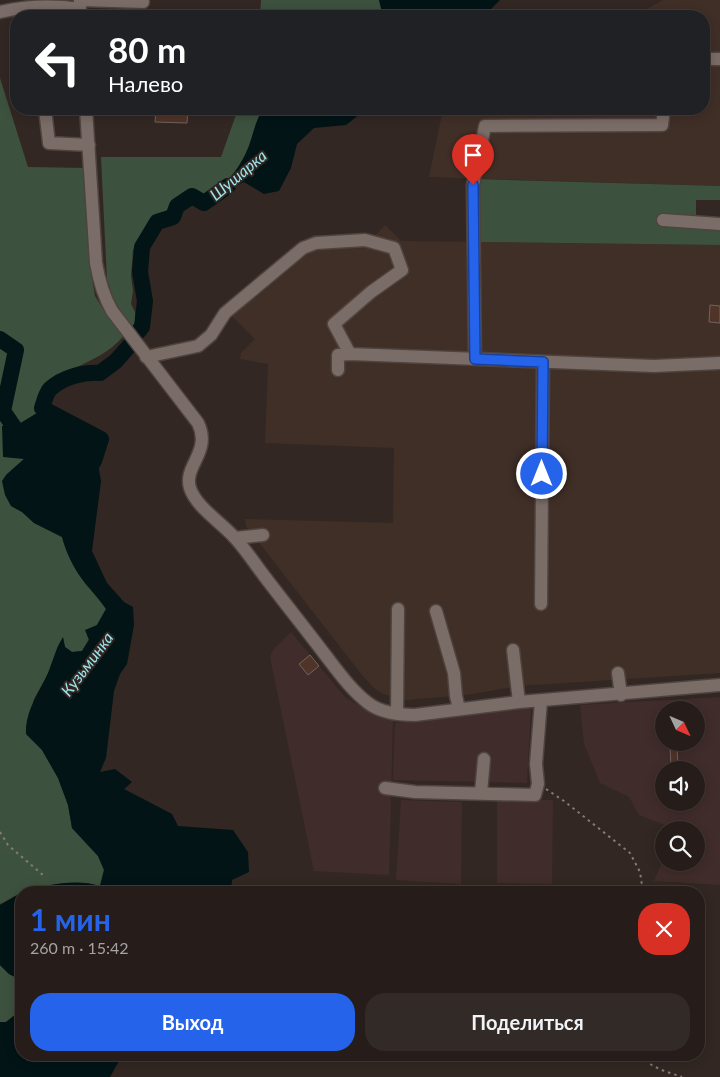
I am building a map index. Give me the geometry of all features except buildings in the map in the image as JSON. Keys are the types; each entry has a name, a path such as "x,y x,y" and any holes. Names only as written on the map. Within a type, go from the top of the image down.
{"lane":[{"path":"14,10 35,7 143,2"},
{"path":"45,115 49,143 88,144"},
{"path":"86,115 96,263 99,282 112,311 203,432 201,449 191,474 189,485 192,494 235,538 351,687 371,705 397,714 415,715 519,702 720,685"},
{"path":"475,359 473,185 485,126 662,125 663,115"},
{"path":"663,220 720,224"},
{"path":"146,357 198,346 210,335 225,313 303,248 316,243 365,240 394,248 402,270 371,292 334,324 350,354"},
{"path":"338,370 338,355 350,354 654,366 720,363"},
{"path":"541,604 543,362"},
{"path":"235,538 263,535"},
{"path":"397,714 398,610"},
{"path":"436,611 454,673 459,709"},
{"path":"513,650 519,702"},
{"path":"618,673 621,694"},
{"path":"385,788 415,792 535,795 538,784 536,764 541,701"},
{"path":"481,793 484,759"}],"path":[{"path":"538,784 564,801 630,853 640,872 642,886"},
{"path":"0,832 8,845 44,876"},
{"path":"646,1061 653,1066 682,1077"}],"shaded area":[{"path":"663,0 720,0 720,186 429,177 442,115 710,115 710,10 645,10"},
{"path":"385,225 401,241 720,245 720,673 518,686 466,695 407,700 383,694 374,688 362,675 246,526 245,519 393,523 394,448 265,443 268,364 240,359 241,353 255,339 223,307 313,235 373,238"},
{"path":"291,632 345,697 378,717 393,721 389,875 314,871 270,656 273,650"},
{"path":"720,697 720,885 654,881 658,871 705,871 705,821 655,821 639,815 629,797 600,783 584,744 580,705"},
{"path":"531,707 527,783 393,780 395,723"},
{"path":"497,799 553,800 552,884 497,883"},
{"path":"401,800 462,802 461,884 396,880"}],"green space":[{"path":"261,0 379,0 382,10 260,10"},
{"path":"0,78 10,115 12,115 28,167 87,168 90,268 95,296 124,335 106,352 72,370 79,380 64,384 58,382 56,388 50,392 34,412 42,410 19,424 24,459 6,475 11,506 22,512 34,523 62,537 77,572 106,609 82,651 72,652 65,647 63,638 58,646 48,674 34,699 26,734 42,750 58,778 68,805 72,828 98,856 104,870 100,886 70,884 15,886 15,896 0,904"},
{"path":"236,115 260,115 246,153 223,186 203,199 192,191 184,192 171,202 167,211 152,220 142,233 133,250 131,276 133,291 131,304 135,312 135,322 132,327 115,303 107,280 101,157 221,157"},
{"path":"477,179 720,186 720,200 696,200 696,227 720,228 720,245 481,242 477,231"},
{"path":"0,965 15,977 15,1015 6,1022 0,1022"}],"water":[{"path":"379,0 500,0 490,10 382,10"},
{"path":"260,115 359,115 346,125 314,128 297,144 291,168 279,191 264,194 244,182 227,190 211,201 208,197 230,178 243,160"},
{"path":"42,410 101,441 99,470 101,481 92,551 107,583 124,602 133,607 134,625 127,664 120,674 114,691 106,758 100,772 115,769 132,782 124,789 172,814 178,826 233,830 248,852 249,872 232,880 232,886 100,886 104,870 98,856 72,828 68,805 58,778 42,750 26,734 26,726 33,702 63,637 65,647 72,652 82,651 89,640 85,630 97,625 106,609 77,572 62,537 34,523 22,512 11,506 5,495 2,481 24,459 3,457 2,426 19,424"},
{"path":"71,883 100,886 46,886"},
{"path":"15,896 15,977 0,965 0,905"},
{"path":"15,1015 15,1061 119,1061 110,1077 0,1077 0,1022 6,1022"}],"waterway":[{"name":"Шушарка","path":"139,331 142,327 145,301 140,272 142,247 157,222 173,217 177,206 192,196 204,203 228,186"},
{"name":"Кузьминка","path":"0,339 16,350 3,411 25,443"},
{"name":"Шушарка","path":"94,461 101,439 42,408 44,400 50,389 67,378 80,374 100,373 116,361 130,345"}],"route":[{"path":"473,185 475,359 543,362 542,474"}]}
